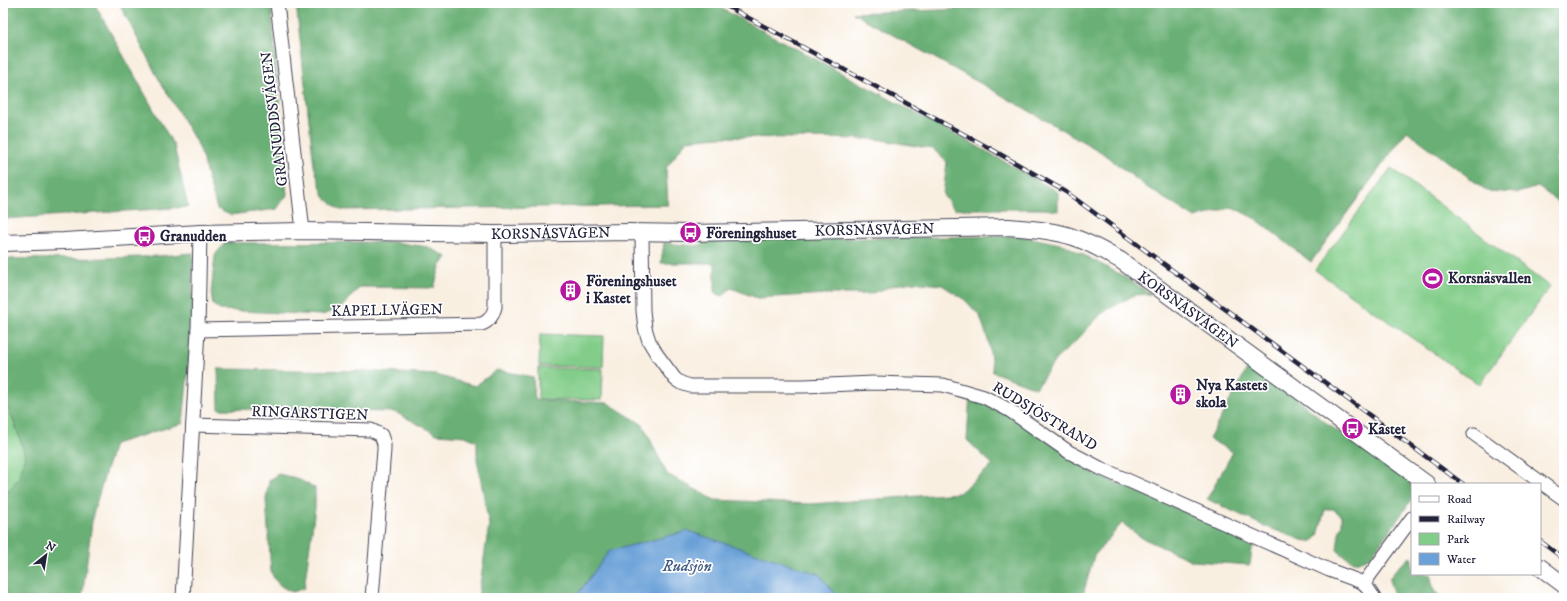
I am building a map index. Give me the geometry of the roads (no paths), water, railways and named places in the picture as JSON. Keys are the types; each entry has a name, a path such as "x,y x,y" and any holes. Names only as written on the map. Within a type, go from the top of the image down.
{"street":[{"name":"GRANUDDSVÄGEN","path":"277,3 303,231"},
{"name":"KORSNÄSVÄGEN","path":"3,243 64,242 200,233 303,231 495,234 642,232 698,233 1008,227 1043,230 1073,237 1101,249 1120,260 1426,483"},
{"name":"RUDSJÖSTRAND","path":"642,232 641,266 644,328 649,341 658,356 675,380 681,383 690,386 882,383 942,385 967,392 984,397 1009,410 1069,452 1100,468 1329,570 1364,582"},
{"path":"183,598 198,330 200,233"},
{"name":"KAPELLVÄGEN","path":"198,330 482,324 487,322 495,307 495,234"},
{"name":"RINGARSTIGEN","path":"193,425 371,430 380,435 384,444 384,450 372,598"},
{"path":"1474,434 1564,499"},
{"path":"1374,598 1364,582 1411,519"},
{"path":"1541,568 1564,585"}],"water":[{"name":"Rudsjön","path":"688,531 819,574 839,598 575,598 609,551"}],"railway":[{"path":"721,3 991,149 1066,192 1462,483"},
{"path":"908,3 925,3"},
{"path":"1541,542 1564,559"}],"place":[{"name":"Föreningshuset","path":"690,233"},
{"name":"Granudden","path":"145,236"},
{"name":"Korsnäsvallen","path":"1433,278"},
{"name":"Föreningshuset i Kastet","path":"571,290"},
{"name":"Nya Kastets skola","path":"1180,394"},
{"name":"Kastet","path":"1353,429"}]}
